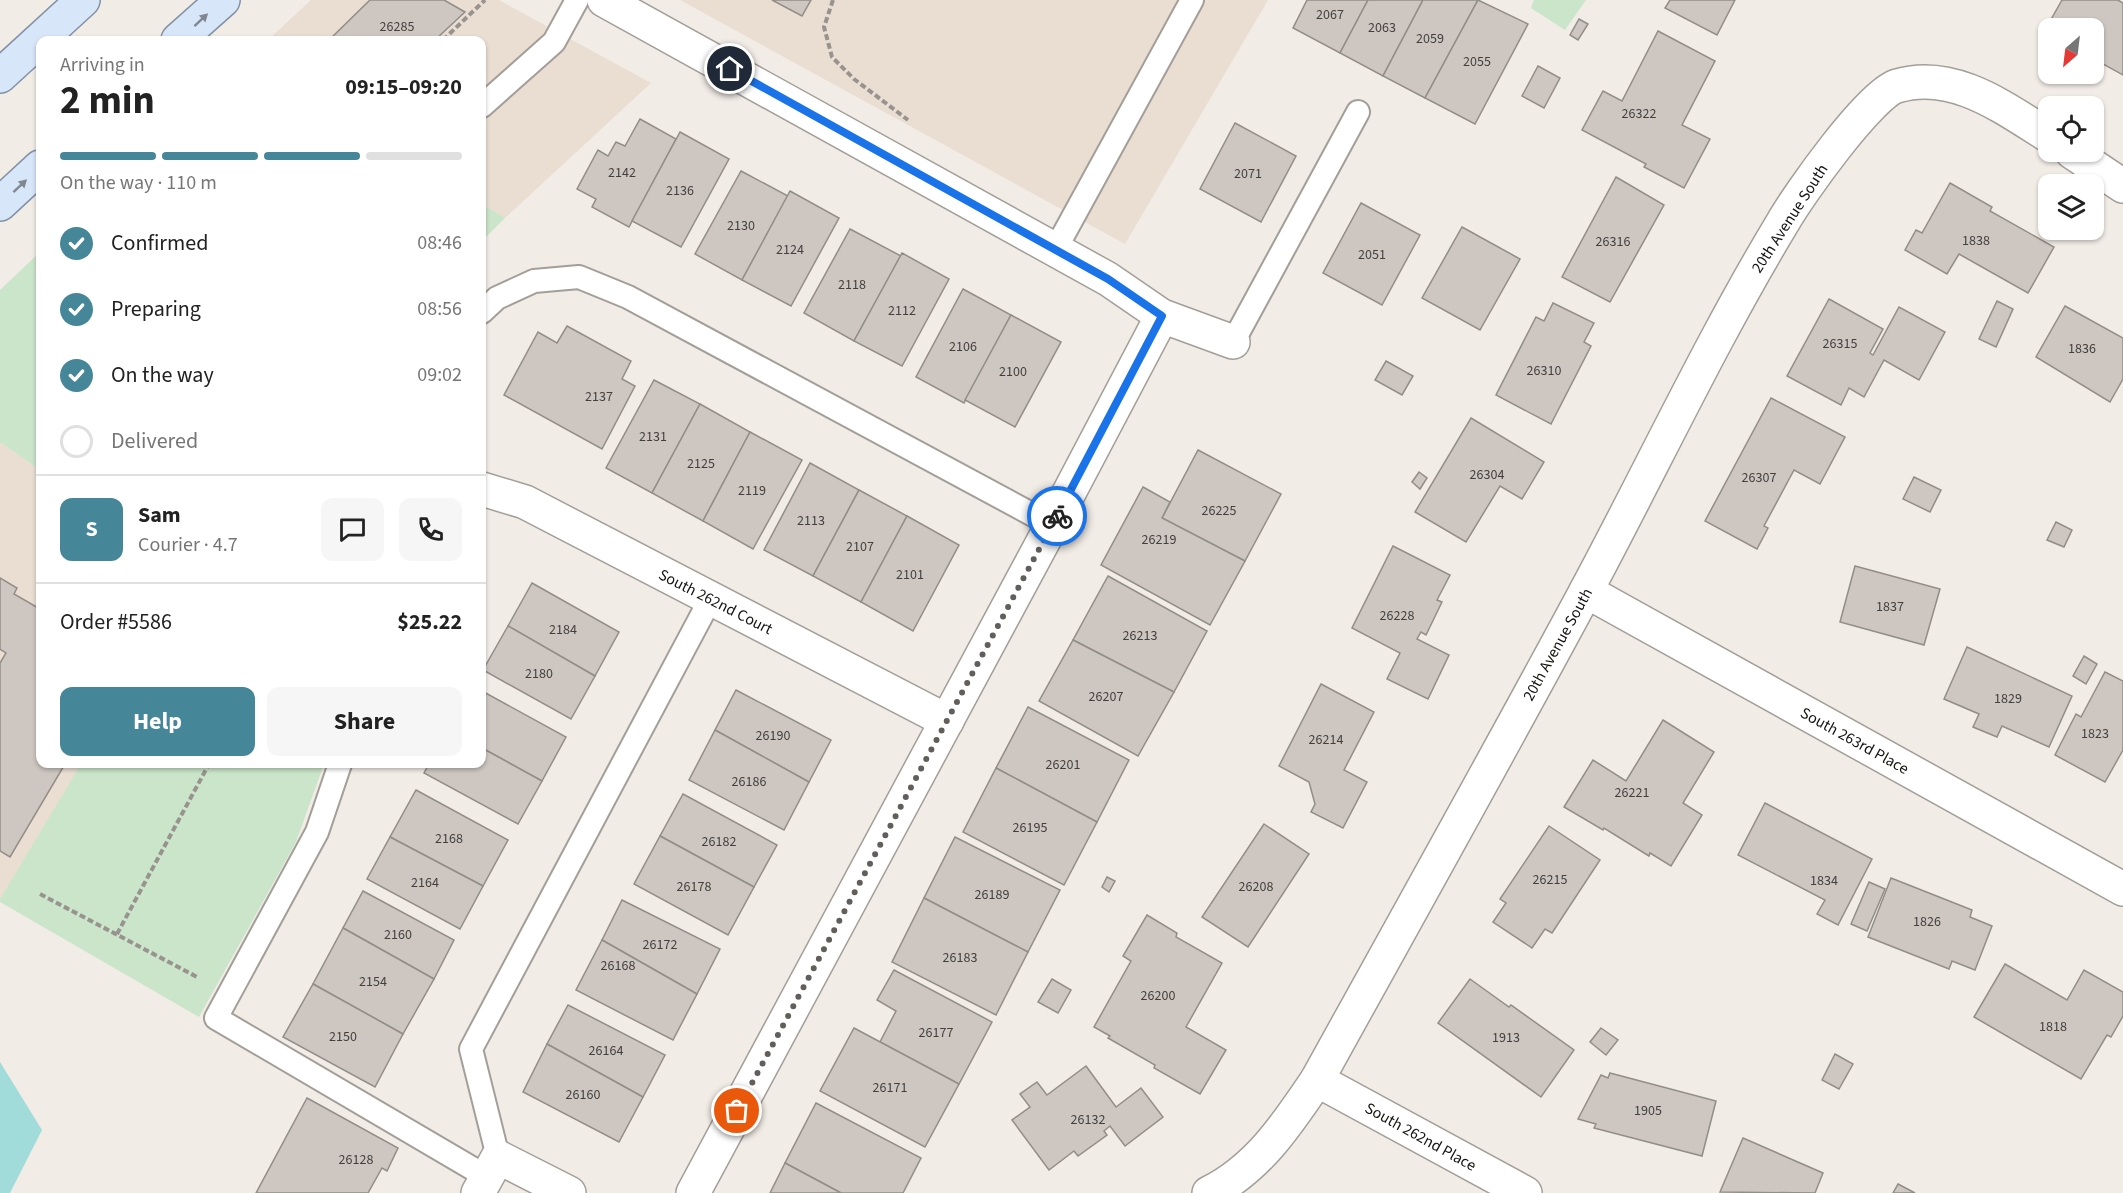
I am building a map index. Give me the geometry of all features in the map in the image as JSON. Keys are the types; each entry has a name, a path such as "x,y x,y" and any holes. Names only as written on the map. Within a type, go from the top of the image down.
{"main road":[{"path":"44,36 83,0"},
{"path":"182,36 223,0"},
{"path":"0,76 36,43"},
{"path":"0,204 36,171"}],"street":[{"path":"610,2 1108,279 1162,316 1233,342"},
{"name":"20th Avenue South","path":"1209,1193 1230,1181 1259,1158 1317,1080 1586,591 1744,289 1808,184 1866,110 1894,86 1923,81 1946,83 1988,100 2038,130"},
{"path":"2088,162 2123,186"},
{"path":"693,1193 1162,316"},
{"name":"South 262nd Court","path":"486,490 525,502 947,720"},
{"name":"South 263rd Place","path":"1586,591 2123,888"},
{"name":"South 262nd Place","path":"1317,1080 1525,1193"},
{"path":"488,1176 569,1193"}],"lane":[{"path":"486,102 554,42 577,0"},
{"path":"1055,250 1192,0"},
{"path":"1233,342 1358,112"},
{"path":"486,308 497,298 534,281 579,278 628,297 1052,525"},
{"path":"488,1176 471,1049 711,598"},
{"path":"339,768 317,832 216,1018 488,1176"}],"path":[{"path":"447,36 485,0"},
{"path":"833,0 824,27 832,57 854,79 910,122"},
{"path":"117,934 207,768"},
{"path":"40,894 229,994"}],"shaded area":[{"path":"311,0 499,0 651,83 505,218 486,206 486,36 272,36"},
{"path":"680,0 1268,0 1125,244"},
{"path":"0,442 36,467 36,768 80,768 0,899"}],"green space":[{"path":"1534,0 1586,0 1565,30 1531,8"},
{"path":"486,206 505,218 486,237"},
{"path":"36,256 36,467 0,442 0,290"},
{"path":"79,768 323,768 296,842 199,1017 0,902"}],"water":[{"path":"0,1062 42,1130 10,1193 0,1193"}],"building":[{"path":"370,0 444,0 465,12 439,36 333,36"},
{"path":"772,0 811,0 802,16"},
{"path":"1307,0 1368,0 1340,53 1293,28"},
{"path":"1368,0 1423,0 1383,76 1340,53"},
{"path":"1423,0 1478,0 1425,98 1383,76"},
{"path":"1478,0 1528,24 1475,124 1425,98"},
{"path":"1670,0 1735,0 1717,35 1665,8"},
{"path":"2062,0 2118,0 2123,3 2123,75 2104,65 2104,18 2052,18"},
{"path":"1579,19 1588,24 1578,40 1570,35"},
{"path":"1658,31 1715,61 1682,125 1710,139 1684,188 1644,167 1646,164 1582,130 1603,91 1622,101"},
{"path":"1538,66 1560,78 1544,108 1522,96"},
{"path":"640,119 676,139 629,227 592,207 596,199 577,189 598,150 608,156 616,142 625,146"},
{"path":"1235,123 1296,156 1261,222 1200,189"},
{"path":"680,132 729,159 681,247 632,221"},
{"path":"741,171 788,196 742,280 695,254"},
{"path":"1616,177 1664,205 1610,302 1562,277"},
{"path":"1950,183 1992,207 1990,211 2054,247 2028,293 1959,254 1947,274 1905,250 1916,230 1922,233"},
{"path":"790,191 839,218 791,306 742,280"},
{"path":"1361,203 1420,235 1382,305 1323,273"},
{"path":"1462,227 1520,259 1480,330 1422,298"},
{"path":"850,229 901,256 854,341 804,313"},
{"path":"902,253 949,279 902,366 854,341"},
{"path":"963,289 1011,315 964,403 916,377"},
{"path":"1829,299 1883,329 1870,353 1873,355 1899,307 1945,332 1919,380 1884,360 1864,397 1849,388 1841,405 1787,376"},
{"path":"1997,301 2013,309 1996,347 1979,339"},
{"path":"1553,303 1594,323 1584,342 1591,346 1551,424 1496,395 1536,317 1544,321"},
{"path":"2065,306 2123,338 2123,379 2110,402 2036,357"},
{"path":"1011,315 1061,342 1015,427 965,400"},
{"path":"567,326 631,361 622,379 635,386 602,449 504,395 538,332 557,343"},
{"path":"1386,361 1413,376 1402,395 1375,380"},
{"path":"654,380 700,404 652,493 606,468"},
{"path":"1771,398 1845,437 1820,484 1794,470 1764,526 1768,528 1757,549 1705,521"},
{"path":"700,404 750,432 703,521 652,493"},
{"path":"1471,418 1544,462 1522,499 1500,486 1466,542 1415,512"},
{"path":"750,432 802,460 753,549 703,521"},
{"path":"1198,450 1281,494 1245,561 1162,518"},
{"path":"810,463 859,490 813,576 764,550"},
{"path":"1419,472 1427,478 1420,489 1412,482"},
{"path":"1914,477 1941,490 1930,512 1903,499"},
{"path":"1143,487 1170,502 1162,518 1245,561 1210,625 1101,565"},
{"path":"859,490 907,516 861,602 813,576"},
{"path":"907,516 959,545 913,631 861,602"},
{"path":"2056,522 2072,530 2064,547 2047,540"},
{"path":"1393,546 1450,575 1437,600 1442,602 1426,635 1421,632 1417,639 1449,655 1428,699 1387,679 1400,653 1352,628"},
{"path":"1855,566 1940,589 1924,645 1840,622"},
{"path":"1108,576 1207,631 1174,692 1073,640"},
{"path":"0,578 17,588 14,594 36,607 36,768 63,768 10,857 0,851 0,663 6,653 0,649"},
{"path":"532,583 619,632 595,676 508,626"},
{"path":"508,626 595,676 571,719 486,672 486,665"},
{"path":"1073,640 1174,692 1138,756 1039,701"},
{"path":"1967,647 2072,696 2049,747 2002,726 1997,737 1973,727 1979,714 1944,699"},
{"path":"2084,656 2097,664 2086,684 2073,676"},
{"path":"2105,672 2123,681 2123,750 2105,782 2055,755 2076,714 2081,717"},
{"path":"1321,684 1374,712 1344,770 1367,782 1343,828 1311,812 1315,804 1309,782 1279,766"},
{"path":"736,690 831,740 809,782 715,730"},
{"path":"486,693 566,737 542,781 486,750"},
{"path":"1028,707 1129,760 1097,822 996,768"},
{"path":"1663,720 1714,752 1683,803 1702,815 1671,866 1650,853 1649,856 1564,807 1593,760 1626,781"},
{"path":"715,730 809,782 784,830 689,780"},
{"path":"486,750 542,781 518,824 424,773 427,768 486,768"},
{"path":"996,768 1097,822 1064,885 963,832"},
{"path":"416,790 508,840 483,886 390,837"},
{"path":"683,794 777,845 754,887 660,836"},
{"path":"1765,803 1872,859 1838,925 1817,914 1825,900 1738,855"},
{"path":"1264,824 1309,854 1248,947 1202,917"},
{"path":"1549,826 1600,860 1552,933 1545,929 1532,948 1493,922 1506,903 1500,899"},
{"path":"660,836 754,887 728,935 634,884"},
{"path":"390,837 483,886 460,929 367,879"},
{"path":"955,837 1060,890 1028,952 924,898"},
{"path":"1107,877 1115,881 1109,892 1102,887"},
{"path":"1891,878 1972,910 1970,917 1992,926 1975,970 1952,961 1949,969 1868,937"},
{"path":"1869,882 1885,889 1867,931 1851,924"},
{"path":"363,891 454,940 434,979 343,928"},
{"path":"924,898 1028,952 996,1015 892,962"},
{"path":"622,900 720,949 697,994 602,940"},
{"path":"1147,915 1177,933 1176,937 1222,963 1186,1027 1226,1050 1200,1094 1154,1068 1155,1065 1108,1038 1110,1036 1094,1027 1131,961 1123,956"},
{"path":"343,928 434,979 403,1034 313,984"},
{"path":"602,940 697,994 673,1040 576,990"},
{"path":"2005,964 2067,1000 2084,970 2123,992 2123,1016 2111,1037 2107,1035 2081,1079 1974,1017"},
{"path":"894,970 992,1022 959,1084 880,1042 896,1011 877,1000"},
{"path":"1052,979 1071,990 1058,1013 1038,1002"},
{"path":"1470,979 1574,1050 1541,1097 1438,1023"},
{"path":"313,984 403,1034 375,1087 283,1037"},
{"path":"568,1005 665,1055 643,1097 547,1044"},
{"path":"854,1028 959,1084 925,1147 820,1091"},
{"path":"1601,1028 1618,1040 1606,1055 1590,1042"},
{"path":"547,1044 643,1097 619,1142 523,1092"},
{"path":"1835,1054 1853,1064 1839,1089 1822,1080"},
{"path":"1086,1066 1116,1107 1141,1088 1163,1117 1125,1146 1110,1126 1104,1131 1107,1135 1078,1156 1074,1151 1049,1170 1012,1120 1030,1107 1020,1094 1037,1082 1047,1095"},
{"path":"1610,1073 1716,1101 1702,1156 1594,1128 1596,1124 1578,1119 1601,1075 1608,1078"},
{"path":"307,1098 398,1148 387,1171 382,1168 368,1193 256,1193"},
{"path":"816,1103 921,1158 903,1193 841,1193 785,1163"},
{"path":"1743,1138 1823,1173 1815,1193 1720,1192"},
{"path":"785,1163 841,1193 770,1193"},
{"path":"1898,1184 1915,1193 1893,1193"}],"way so far":[{"path":"737,1111 1057,516"}],"route":[{"path":"730,69 1108,279 1162,316 1057,516"}]}
